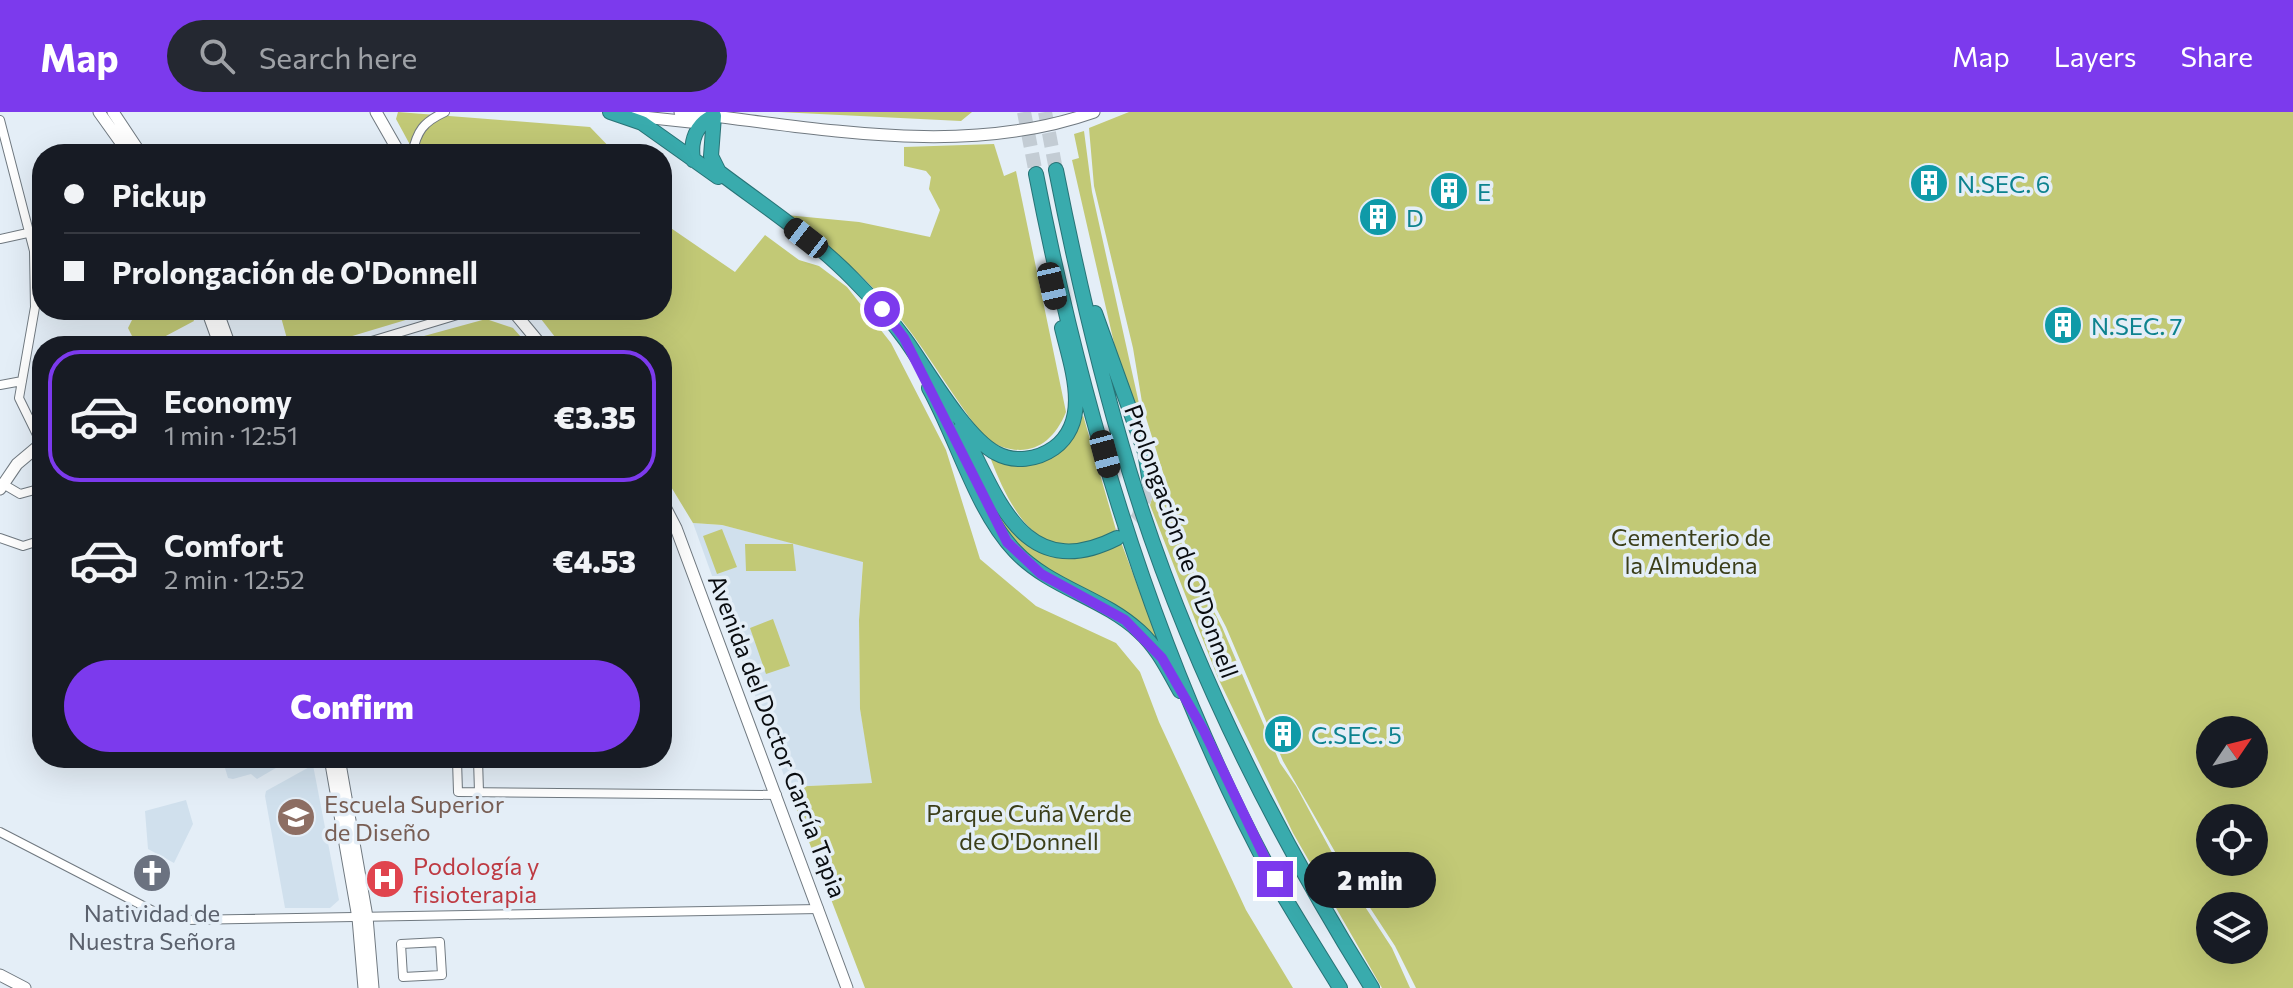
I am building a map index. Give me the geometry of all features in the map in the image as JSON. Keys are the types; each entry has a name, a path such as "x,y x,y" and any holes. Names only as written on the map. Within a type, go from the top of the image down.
{"highway":[{"path":"610,112 642,123 671,144"},
{"path":"693,160 692,144 710,121"},
{"path":"710,121 712,163 850,276 904,338 944,396 983,444 1003,457 1035,457 1064,438 1076,412 1075,388 1052,286 1051,249"},
{"path":"672,145 789,225"},
{"name":"Prolongación de O'Donnell","path":"1056,170 1098,366 1129,473 1189,635 1237,744 1279,827 1372,988"},
{"name":"Prolongación de O'Donnell","path":"1036,174 1051,249 1112,484 1204,731 1275,879 1340,988"},
{"path":"1079,280 1091,302 1145,452 1150,483"},
{"path":"904,338 1007,542 1041,574 1114,612 1138,630 1162,658 1204,731"},
{"path":"944,396 1008,518 1025,536 1050,549 1071,552 1090,551 1117,538"}],"street":[{"path":"99,112 122,144"},
{"path":"113,112 134,144"},
{"path":"376,112 394,144"},
{"path":"414,144 416,133 445,112"},
{"path":"622,112 643,118 921,137 977,135 1033,127 1094,112"},
{"path":"680,112 710,121"},
{"path":"0,120 32,232 0,239"},
{"path":"388,336 441,320"},
{"path":"520,320 534,336"},
{"path":"32,337 19,398 32,425"},
{"path":"0,385 22,381"},
{"path":"32,451 17,464 2,486 20,494 32,491"},
{"name":"Avenida del Doctor García Tapia","path":"672,517 847,988"},
{"path":"0,538 23,546 32,543"},
{"path":"332,768 363,917 364,988"},
{"path":"341,768 373,988"},
{"path":"457,768 458,792 777,795"},
{"path":"478,768 479,792"},
{"path":"0,832 170,917 246,921 819,909"},
{"path":"440,942 442,975 403,977 401,944 440,942"},
{"path":"0,975 25,988"}],"shaded area":[{"path":"693,523 722,525 863,561 859,620 860,709 873,783 788,787"},
{"path":"225,768 276,768 257,779 251,774 228,778"},
{"name":"Escuela Superior de Diseño","path":"308,768 314,768 339,900 330,908 285,908 266,791"},
{"path":"186,800 193,824 174,863 148,849 145,811"}],"green space":[{"path":"398,112 590,127 606,144 410,144 396,119"},
{"path":"779,112 972,112 961,121"},
{"name":"Cementerio de la Almudena","path":"1129,112 2293,112 2293,988 1416,988 1395,946 1346,871 1283,761 1226,627 1189,556 1143,408 1133,348 1094,186 1089,128"},
{"path":"1084,131 1092,192 1140,408 1186,557 1222,627 1280,763 1296,786 1343,873 1392,948 1410,988 1382,988 1293,833 1218,678 1150,505 1156,485 1117,356 1072,160 1079,158 1074,134"},
{"path":"994,144 1004,176 1016,171 1066,412 1060,425 1044,443 1023,450 999,446 986,439 887,303 846,263 786,215 859,222 930,237 940,210 929,189 931,177 926,171 904,166 904,147"},
{"name":"Parque Cuña Verde de O'Donnell","path":"672,229 735,272 765,235 799,260 819,266 847,287 891,343 946,450 980,559 1036,606 1116,643 1140,672 1159,722 1246,910 1293,988 865,988 788,787 872,783 860,709 859,620 863,562 722,525 693,523 672,488 672,336 554,336 542,320 672,320"},
{"path":"132,320 194,321 166,336 132,336 128,328"},
{"path":"282,320 406,320 352,336 286,336"},
{"path":"489,320 513,328 520,336 424,336"},
{"path":"1083,415 1116,530 1091,542 1070,546 1051,542 1021,518 1009,500 990,457 1020,464 1046,458 1068,441"},
{"path":"955,431 1037,550 1059,557 1080,557 1121,542 1159,643 1032,561 1009,539"},
{"path":"722,529 737,567 717,574 703,536"},
{"path":"745,544 793,544 796,571 746,571"},
{"path":"773,619 790,666 766,674 750,628"}],"tunnel":[{"path":"1024,112 1036,174"},
{"path":"1045,112 1056,170"},
{"path":"1120,535 1138,518 1150,483"}],"place":[{"name":"N.SEC. 6","path":"1929,183"},
{"name":"E","path":"1449,191"},
{"name":"D","path":"1378,217"},
{"name":"N.SEC. 7","path":"2063,325"},
{"name":"C.SEC. 5","path":"1283,734"},
{"name":"Escuela Superior de Diseño","path":"296,817"},
{"name":"Natividad de Nuestra Señora","path":"152,873"},
{"name":"Podología y fisioterapia","path":"385,879"}],"route":[{"path":"882,309 904,338 985,506 1007,542 1041,574 1125,620 1151,643 1162,658 1204,731 1275,879"}]}
